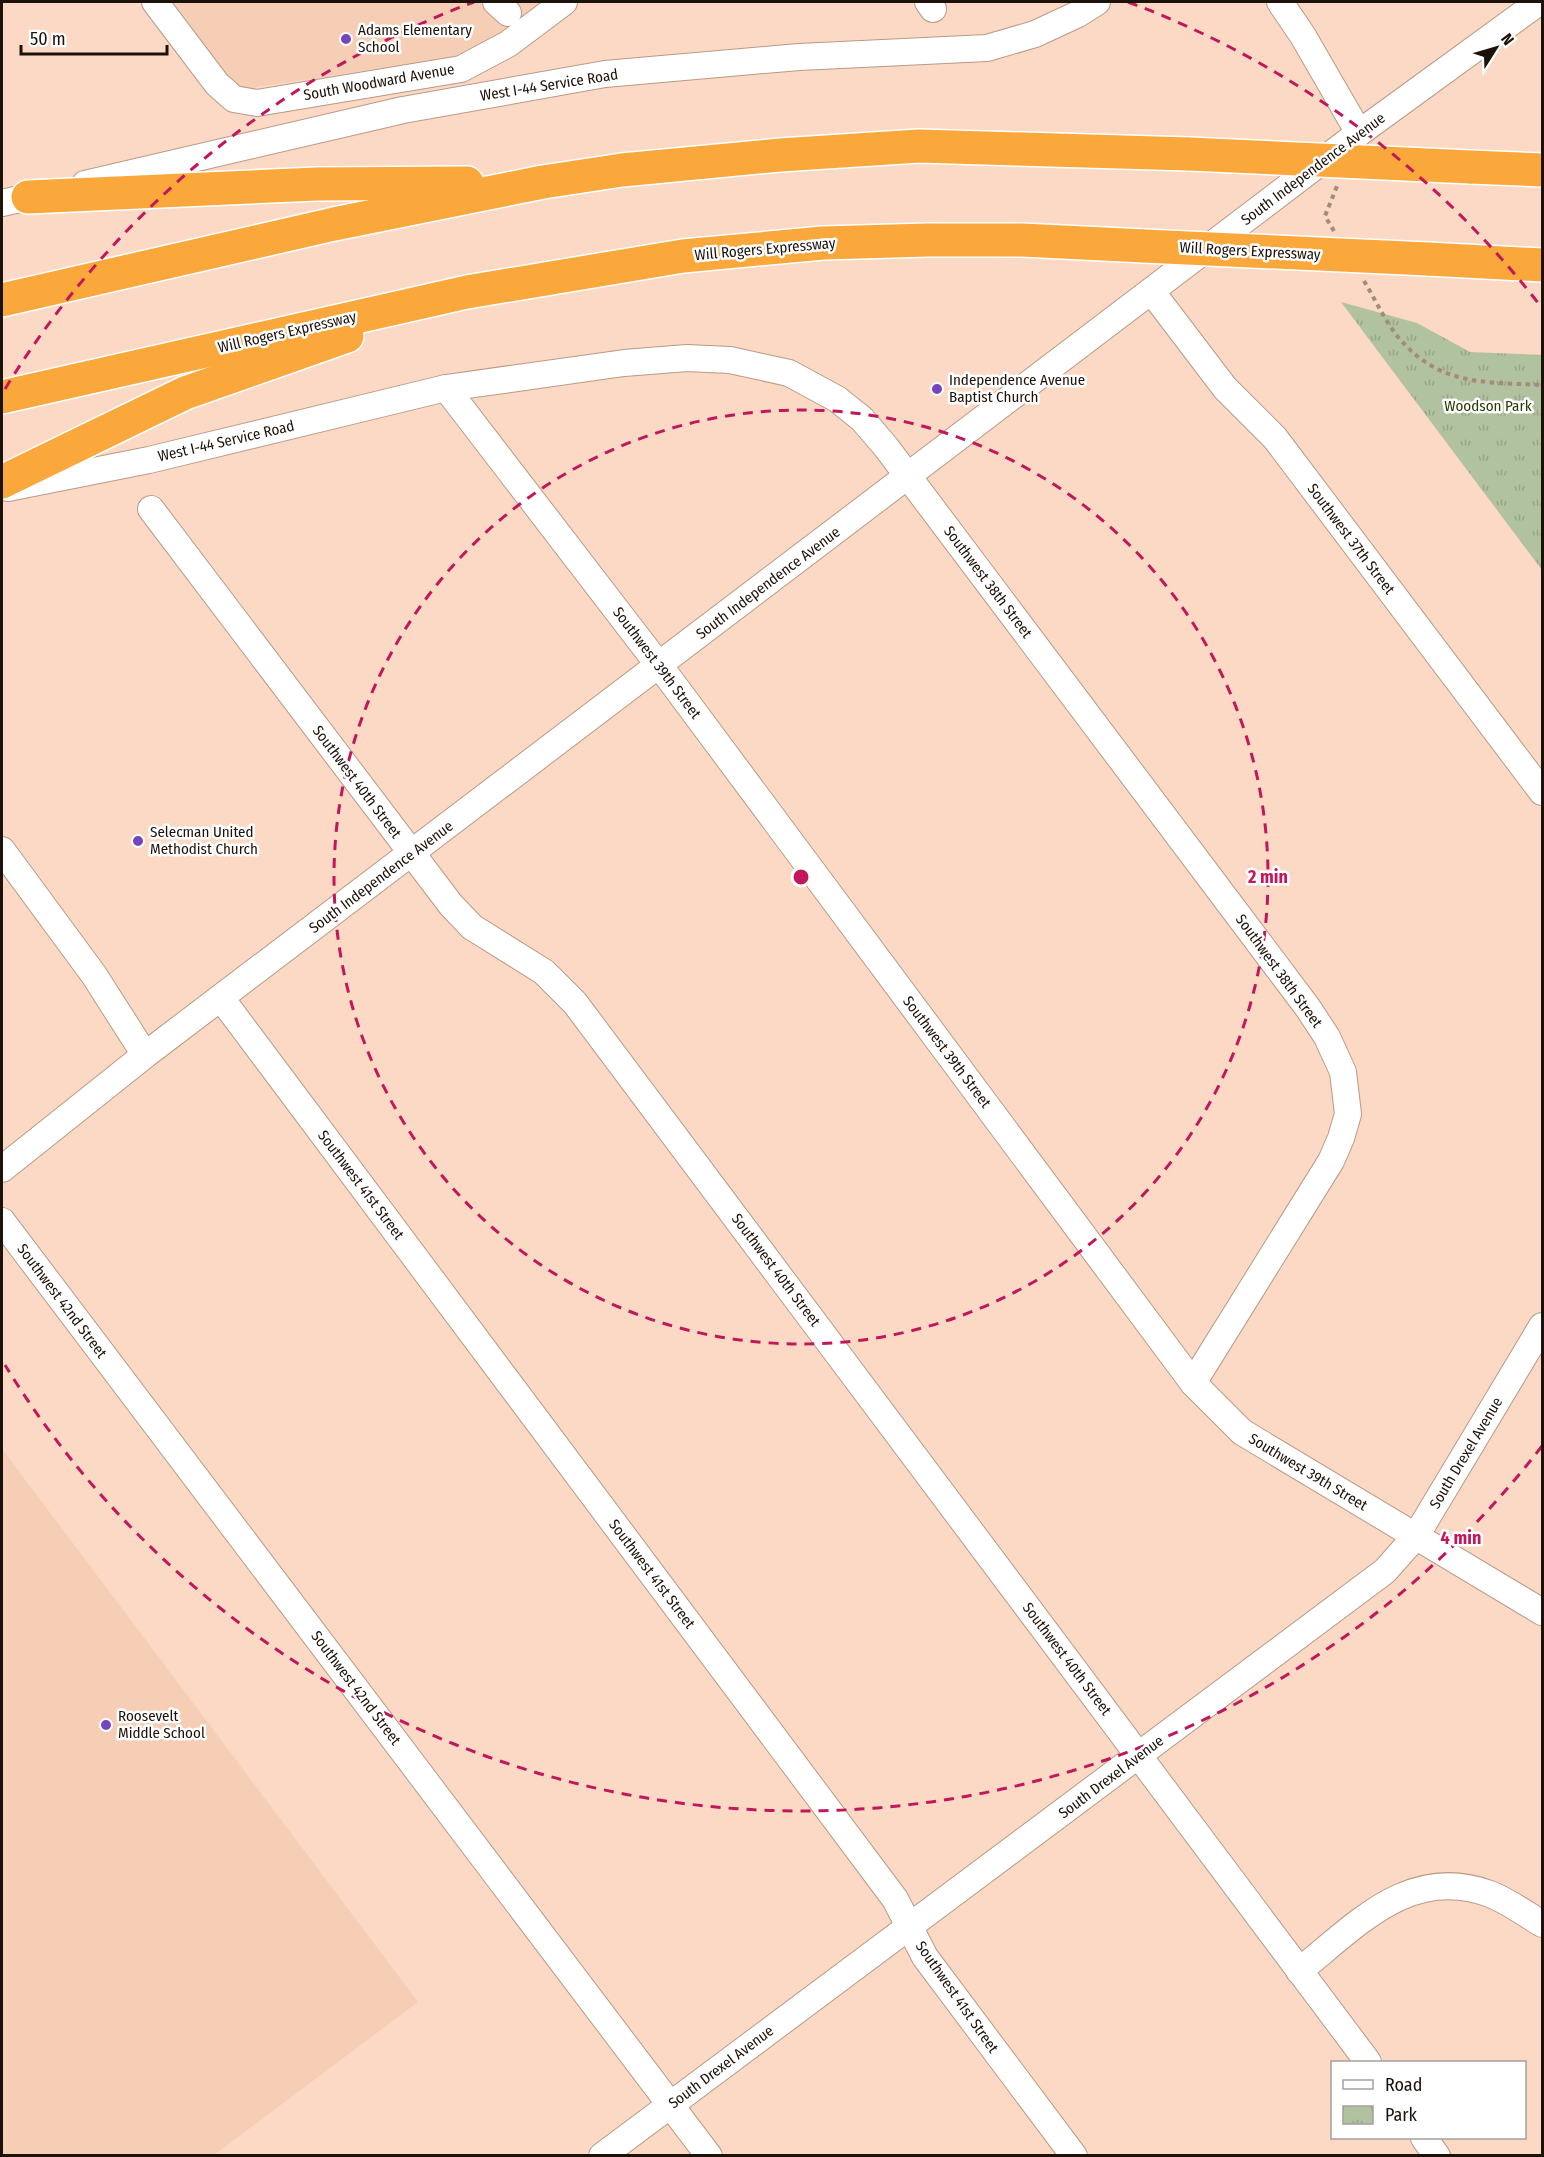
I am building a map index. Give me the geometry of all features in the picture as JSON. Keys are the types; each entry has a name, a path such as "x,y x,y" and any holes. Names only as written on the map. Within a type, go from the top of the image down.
{"highway":[{"path":"2,300 333,224 543,182 703,161 919,146 1189,154 1542,170"},
{"path":"14,200 317,184 543,182"},
{"name":"Will Rogers Expressway","path":"2,397 467,291 683,256 823,243 1022,240 1542,265"},
{"path":"2,482 63,450 185,393 467,291"}],"street":[{"name":"South Woodward Avenue","path":"155,2 217,84 234,99 257,103 461,69 508,44 564,2"},
{"name":"West I-44 Service Road","path":"14,200 402,110 605,74 799,57 987,48 1035,34 1078,14 1097,2"},
{"path":"1280,2 1303,36 1359,133"},
{"name":"South Independence Avenue","path":"2,1169 145,1056 1359,133 1539,2"},
{"name":"Southwest 37th Street","path":"1152,292 1225,388 1275,438 1542,792"},
{"name":"West I-44 Service Road","path":"2,489 149,460 446,388 624,363 687,358 730,360 766,366 789,373 837,399 862,419 909,477"},
{"name":"Southwest 39th Street","path":"446,388 659,665 1193,1383 1242,1432 1542,1612"},
{"name":"Southwest 38th Street","path":"909,477 1308,1008 1327,1037 1342,1072 1348,1114 1332,1161 1193,1383"},
{"name":"Southwest 40th Street","path":"151,509 451,905 472,927 544,972 575,1003 1367,2061"},
{"path":"2,850 94,975 145,1056"},
{"name":"Southwest 41st Street","path":"221,998 895,1899 925,1957 1074,2156"},
{"name":"Southwest 42nd Street","path":"2,1221 709,2156"},
{"name":"South Drexel Avenue","path":"602,2156 1140,1756 1310,1625 1374,1580 1416,1536 1542,1326"},
{"path":"1299,1971 1381,1908 1413,1891 1434,1886 1467,1888 1490,1894 1542,1924"},
{"path":"1425,2139 1437,2156"}],"path":[{"path":"1337,236 1325,216 1338,185"},
{"path":"1362,276 1398,337 1433,369 1475,382 1542,385"}],"shaded area":[{"name":"Adams Elementary School","path":"170,2 543,2 478,51 462,56 250,88 236,87 230,81"},
{"name":"Roosevelt Middle School","path":"2,1449 418,2002 214,2155 2,2155"}],"green space":[{"name":"Woodson Park","path":"1341,302 1417,323 1470,352 1542,355 1542,570"}],"place":[{"name":"Adams Elementary School","path":"346,39"},
{"name":"Independence Avenue Baptist Church","path":"937,389"},
{"name":"Selecman United Methodist Church","path":"138,841"},
{"name":"Roosevelt Middle School","path":"106,1725"}]}
